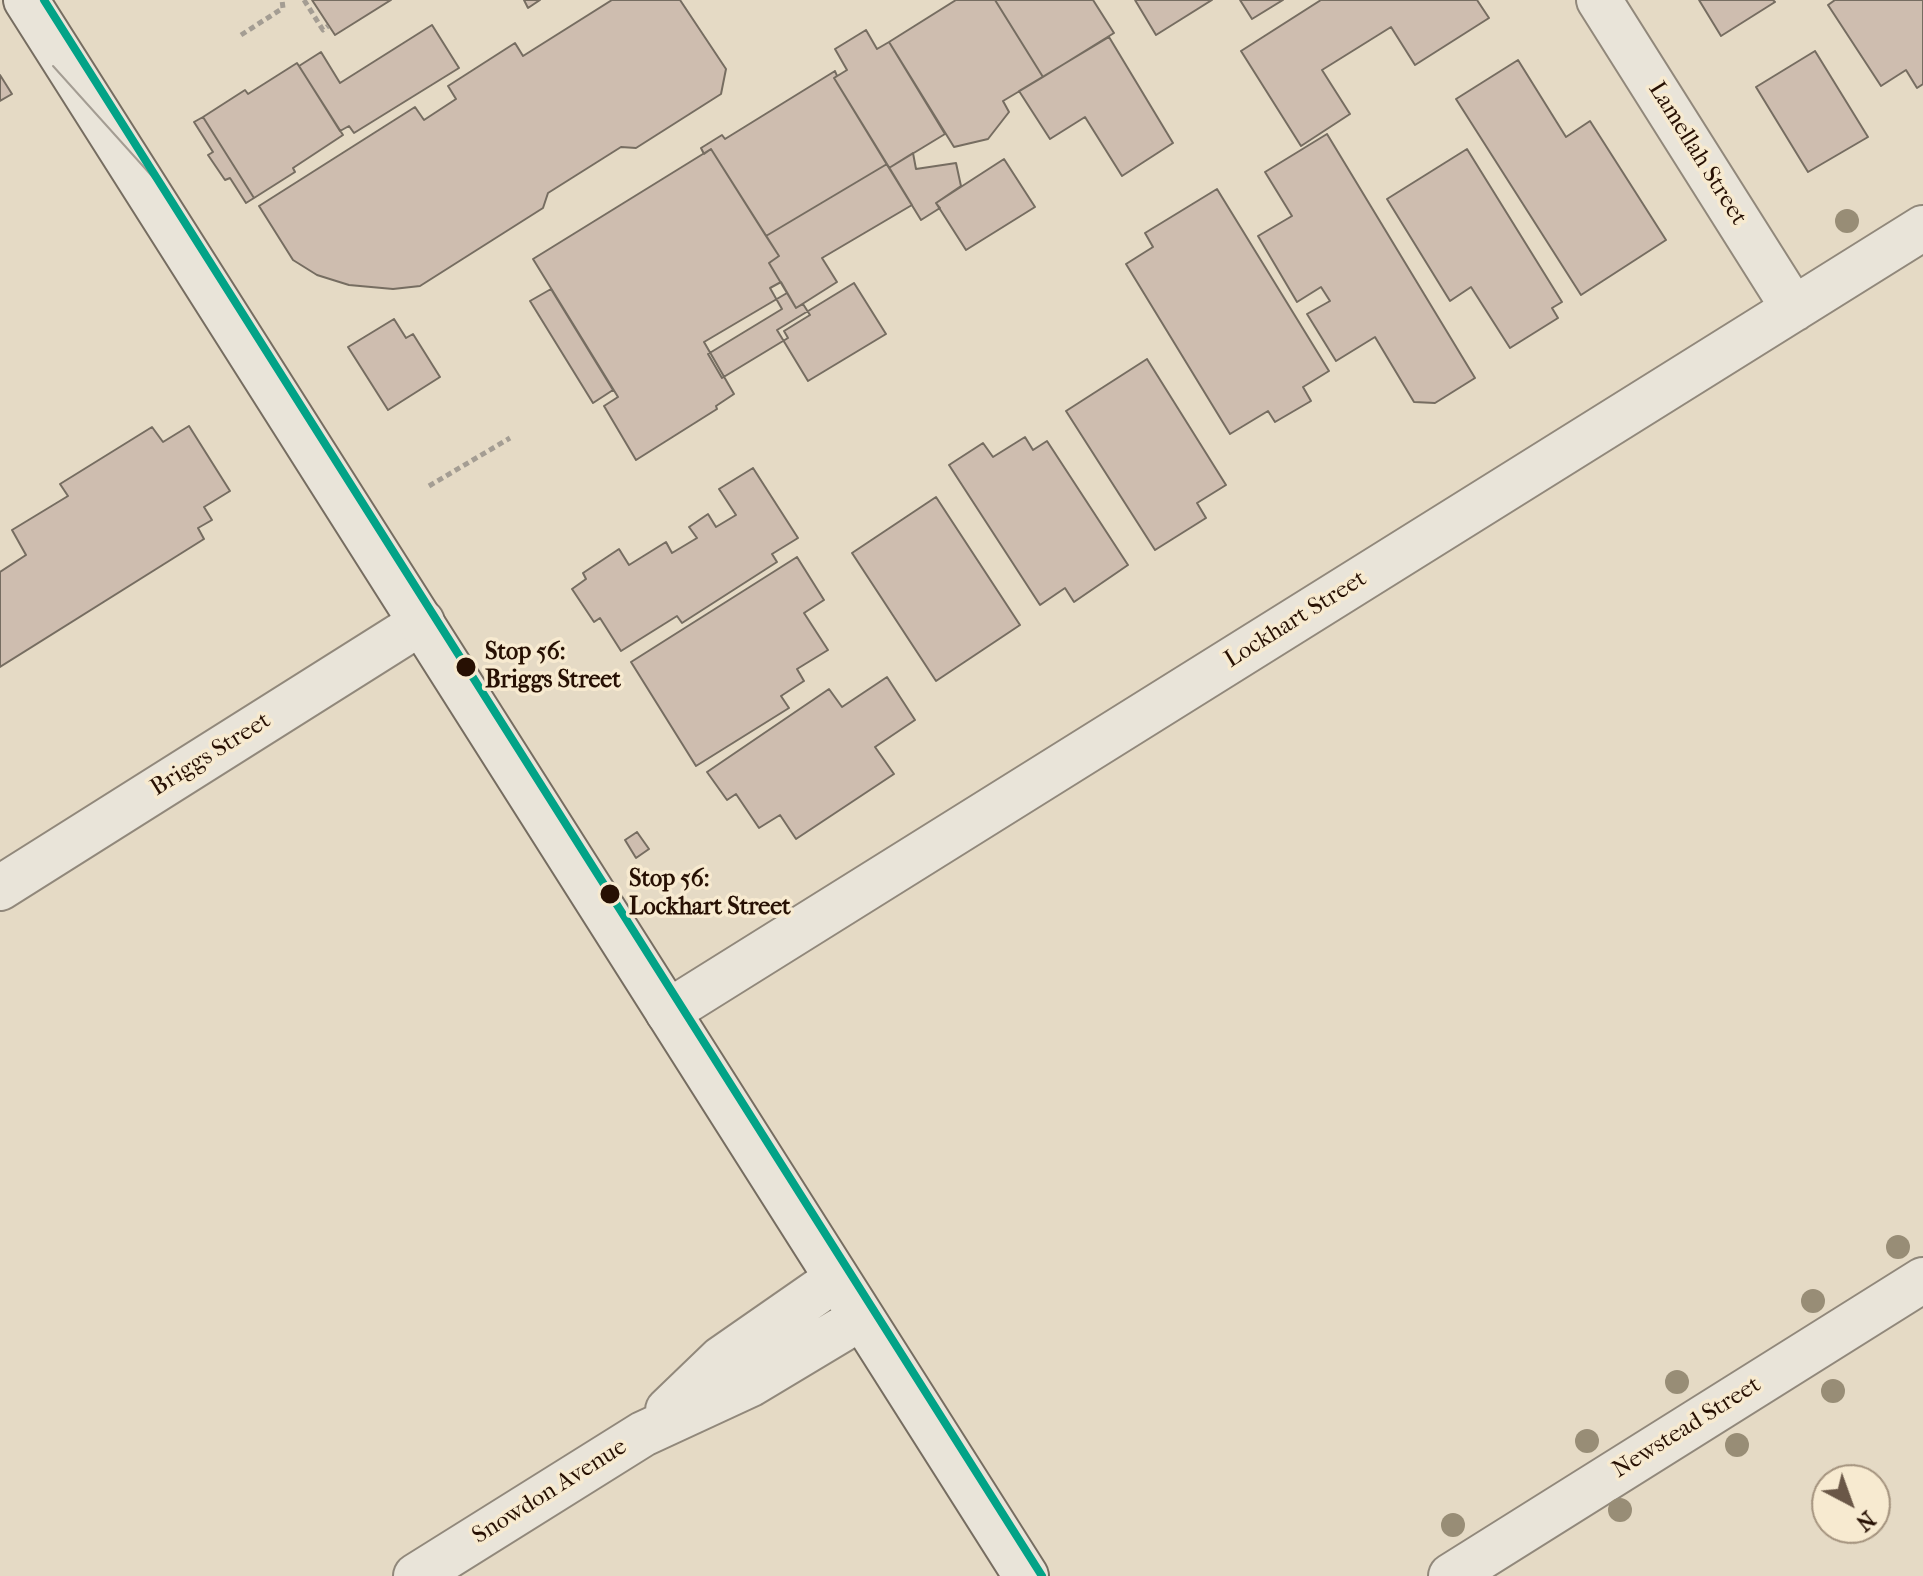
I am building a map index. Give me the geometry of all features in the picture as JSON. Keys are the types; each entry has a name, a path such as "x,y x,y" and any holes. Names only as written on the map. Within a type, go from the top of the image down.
{"street":[{"path":"26,0 1026,1576"},
{"name":"Lamellah Street","path":"1599,0 1794,309"},
{"name":"Lockhart Street","path":"668,1012 1923,228"},
{"name":"Briggs Street","path":"0,888 422,622"},
{"name":"Snowdon Avenue","path":"643,1434 721,1359 836,1279"},
{"name":"Newstead Street","path":"1451,1576 1923,1280"},
{"name":"Snowdon Avenue","path":"416,1576 643,1434 751,1384 861,1318"}],"path":[{"path":"241,35 283,8 282,0"},
{"path":"304,0 323,30 328,26"},
{"path":"429,486 510,438"}],"building":[{"path":"312,0 391,0 335,35"},
{"path":"524,0 540,0 528,8"},
{"path":"612,0 680,0 726,69 721,94 636,148 621,147 548,193 543,208 420,286 393,289 349,285 317,275 293,260 259,206 415,107 424,120 456,99 448,86 515,43 523,56"},
{"path":"956,0 995,0 1043,77 1003,101 1009,112 988,139 954,147 889,42"},
{"path":"995,0 1093,0 1114,33 1043,77"},
{"path":"1135,0 1212,0 1156,35"},
{"path":"1240,0 1283,0 1252,19"},
{"path":"1321,0 1477,0 1489,18 1415,65 1391,27 1322,70 1350,114 1301,146 1241,51"},
{"path":"1699,0 1773,0 1775,2 1721,36"},
{"path":"1835,0 1923,0 1923,84 1917,88 1906,70 1881,86 1828,5"},
{"path":"432,25 459,68 354,133 349,126 340,131 299,66 321,52 340,83"},
{"path":"866,30 877,49 889,42 945,134 889,168 834,78 847,70 835,49"},
{"path":"1109,37 1173,143 1122,176 1085,117 1050,139 1019,91"},
{"path":"1815,51 1868,137 1808,172 1756,87"},
{"path":"1518,60 1566,137 1590,121 1666,240 1581,295 1456,99"},
{"path":"297,63 343,135 293,168 295,172 254,198 203,117 245,90 248,94"},
{"path":"835,71 837,76 834,78 887,164 766,236 711,149 704,154 701,148 722,135 725,139"},
{"path":"0,75 12,94 0,101"},
{"path":"203,117 254,198 246,203 230,178 225,180 208,155 213,152 194,122"},
{"path":"1327,134 1475,378 1435,403 1414,402 1375,337 1336,361 1307,314 1330,301 1321,287 1297,302 1258,236 1292,216 1265,172"},
{"path":"711,149 779,256 769,263 787,293 704,342 734,394 716,406 717,409 636,460 604,406 618,397 533,259"},
{"path":"1467,149 1562,302 1552,308 1558,318 1510,348 1471,287 1450,301 1387,199"},
{"path":"913,153 916,169 956,163 961,186 936,203 940,208 921,220 889,168"},
{"path":"1004,159 1035,207 966,250 936,203"},
{"path":"887,164 912,205 822,258 837,282 796,308 769,263 779,256 766,236"},
{"path":"1217,189 1329,371 1303,387 1311,401 1275,422 1268,411 1230,434 1126,264 1153,247 1145,233"},
{"path":"781,282 796,308 803,304 810,315 784,331 788,338 722,378 708,354 782,309 770,288"},
{"path":"854,283 886,334 808,381 777,330"},
{"path":"551,289 613,390 593,403 530,301"},
{"path":"394,319 406,338 413,334 440,377 388,410 348,347"},
{"path":"1147,359 1226,485 1197,503 1206,518 1155,550 1066,411"},
{"path":"189,426 230,491 204,507 212,520 198,528 204,539 0,667 0,572 26,555 12,530 68,496 60,484 152,427 163,442"},
{"path":"1025,437 1033,450 1047,441 1128,565 1074,602 1065,588 1040,605 949,465 983,443 993,457"},
{"path":"753,468 798,538 772,554 777,562 682,623 677,616 621,651 600,618 594,622 572,589 586,579 583,573 619,549 629,565 666,542 672,553 697,538 689,527 708,514 716,527 736,515 719,489"},
{"path":"936,497 1020,625 936,681 852,553"},
{"path":"797,557 824,600 804,613 828,650 797,669 804,681 781,696 789,708 696,766 631,662"},
{"path":"887,677 915,720 875,747 894,774 796,839 780,815 759,828 736,794 727,800 707,772 829,689 842,707"},
{"path":"637,832 649,849 636,858 625,840"}],"tram line":[{"path":"53,66 160,185"}],"transit line":[{"path":"44,0 1042,1576"}],"place":[{"name":"Stop 56: Briggs Street","path":"466,667"},
{"name":"Stop 56: Lockhart Street","path":"610,894"}]}
